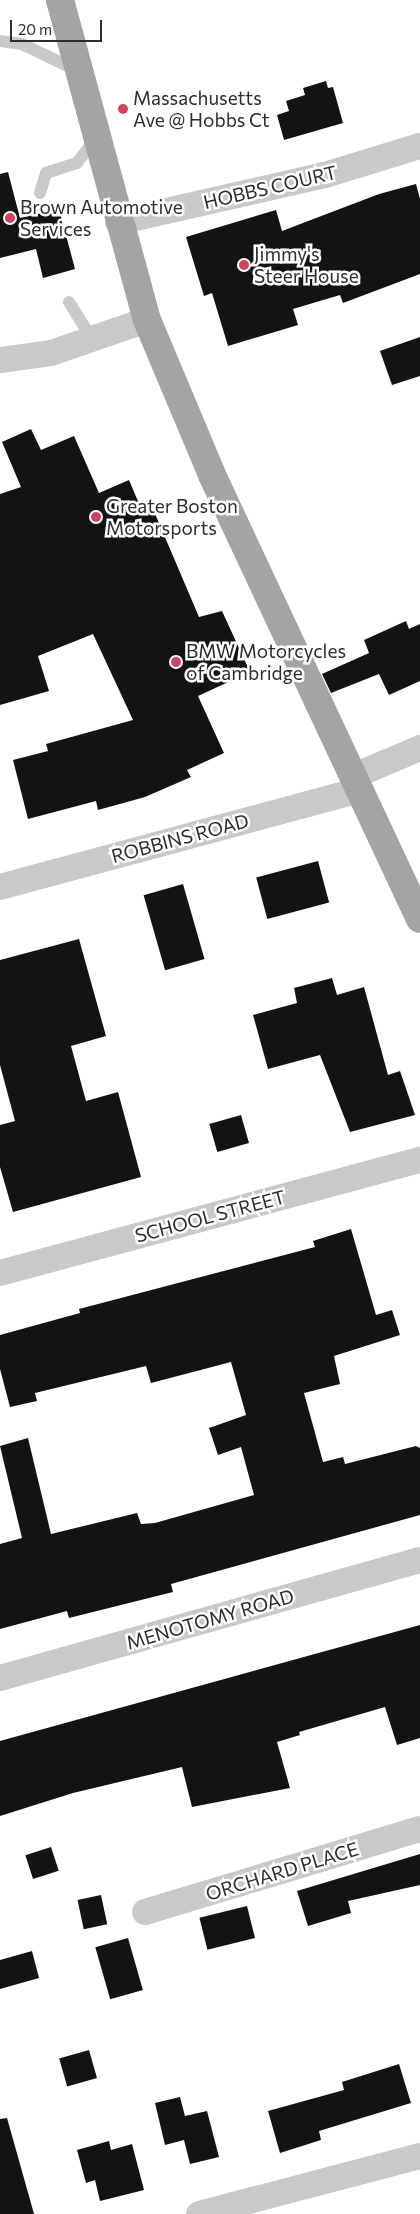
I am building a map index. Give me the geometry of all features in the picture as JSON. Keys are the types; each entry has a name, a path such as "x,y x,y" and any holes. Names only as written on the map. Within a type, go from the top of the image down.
{"main road":[{"path":"60,0 118,222 148,320 212,475 420,919"}],"street":[{"name":"HOBBS COURT","path":"118,222 325,175 420,146"},
{"path":"0,360 51,353 148,320"},
{"name":"ROBBINS ROAD","path":"0,887 357,783 420,748"},
{"name":"SCHOOL STREET","path":"0,1273 420,1160"},
{"name":"MENOTOMY ROAD","path":"0,1678 420,1560"},
{"name":"ORCHARD PLACE","path":"144,1912 420,1830"},
{"path":"199,2214 420,2156"}],"lane":[{"path":"0,41 22,44 79,72"},
{"path":"40,193 46,173 77,163 96,138"},
{"path":"69,302 92,339"}],"building":[{"path":"326,81 328,88 333,87 343,123 284,140 277,115 289,111 286,101 305,95 303,88"},
{"path":"8,172 20,218 59,209 75,269 43,278 36,249 0,258 0,174"},
{"path":"416,184 420,199 420,274 343,303 340,295 293,309 298,325 228,346 212,293 204,296 186,237 276,210 282,231 379,194"},
{"path":"420,337 420,376 392,385 380,351"},
{"path":"31,429 41,450 74,436 99,493 129,480 140,506 150,502 199,617 222,611 250,672 198,696 224,753 187,770 191,777 145,797 98,810 96,801 28,819 13,760 48,751 46,744 133,720 93,634 38,656 49,691 0,705 0,494 21,487 2,442"},
{"path":"406,621 409,629 420,624 420,681 389,695 379,674 331,693 322,674 369,653 364,640"},
{"path":"318,861 329,903 267,919 256,878"},
{"path":"183,884 204,959 165,970 144,895"},
{"path":"79,939 106,1036 71,1046 86,1101 118,1092 141,1177 13,1212 0,1167 0,1125 15,1121 0,1065 0,960"},
{"path":"332,978 337,995 364,987 388,1075 400,1071 415,1115 350,1132 320,1055 268,1069 253,1015 297,1003 294,988"},
{"path":"241,1115 249,1143 217,1152 209,1124"},
{"path":"351,1229 376,1315 392,1310 400,1335 334,1356 340,1384 304,1393 323,1462 343,1457 345,1464 416,1446 420,1448 420,1515 171,1584 173,1592 69,1618 67,1611 0,1629 0,1544 22,1538 0,1446 28,1438 51,1534 137,1513 141,1524 155,1523 254,1495 241,1447 218,1455 209,1428 246,1415 231,1362 151,1383 146,1366 35,1393 37,1401 10,1407 0,1369 0,1335 80,1313 79,1309 315,1247 313,1241"},
{"path":"420,1625 420,1738 397,1745 385,1707 299,1732 300,1735 277,1742 290,1788 192,1807 182,1767 73,1793 0,1816 0,1741"},
{"path":"51,1847 59,1871 33,1879 25,1855"},
{"path":"420,1854 420,1885 348,1901 351,1913 308,1926 297,1891"},
{"path":"101,1895 107,1924 84,1929 78,1900"},
{"path":"247,1906 255,1938 207,1950 199,1918"},
{"path":"128,1938 143,1990 110,1999 95,1947"},
{"path":"32,1951 39,1978 0,1989 0,1960"},
{"path":"89,2050 97,2078 67,2086 59,2059"},
{"path":"399,2064 411,2103 319,2131 321,2140 280,2153 268,2111 344,2090 342,2082"},
{"path":"180,2097 185,2116 207,2111 219,2157 190,2164 184,2140 165,2145 155,2103"},
{"path":"7,2118 34,2214 0,2214 0,2119"},
{"path":"109,2141 111,2150 132,2144 144,2190 100,2201 95,2180 86,2183 77,2150"}],"place":[{"name":"Massachusetts Ave @ Hobbs Ct","path":"123,109"},
{"name":"Brown Automotive Services","path":"10,218"},
{"name":"Jimmy's Steer House","path":"244,265"},
{"name":"Greater Boston Motorsports","path":"96,517"},
{"name":"BMW Motorcycles of Cambridge","path":"176,662"}]}
